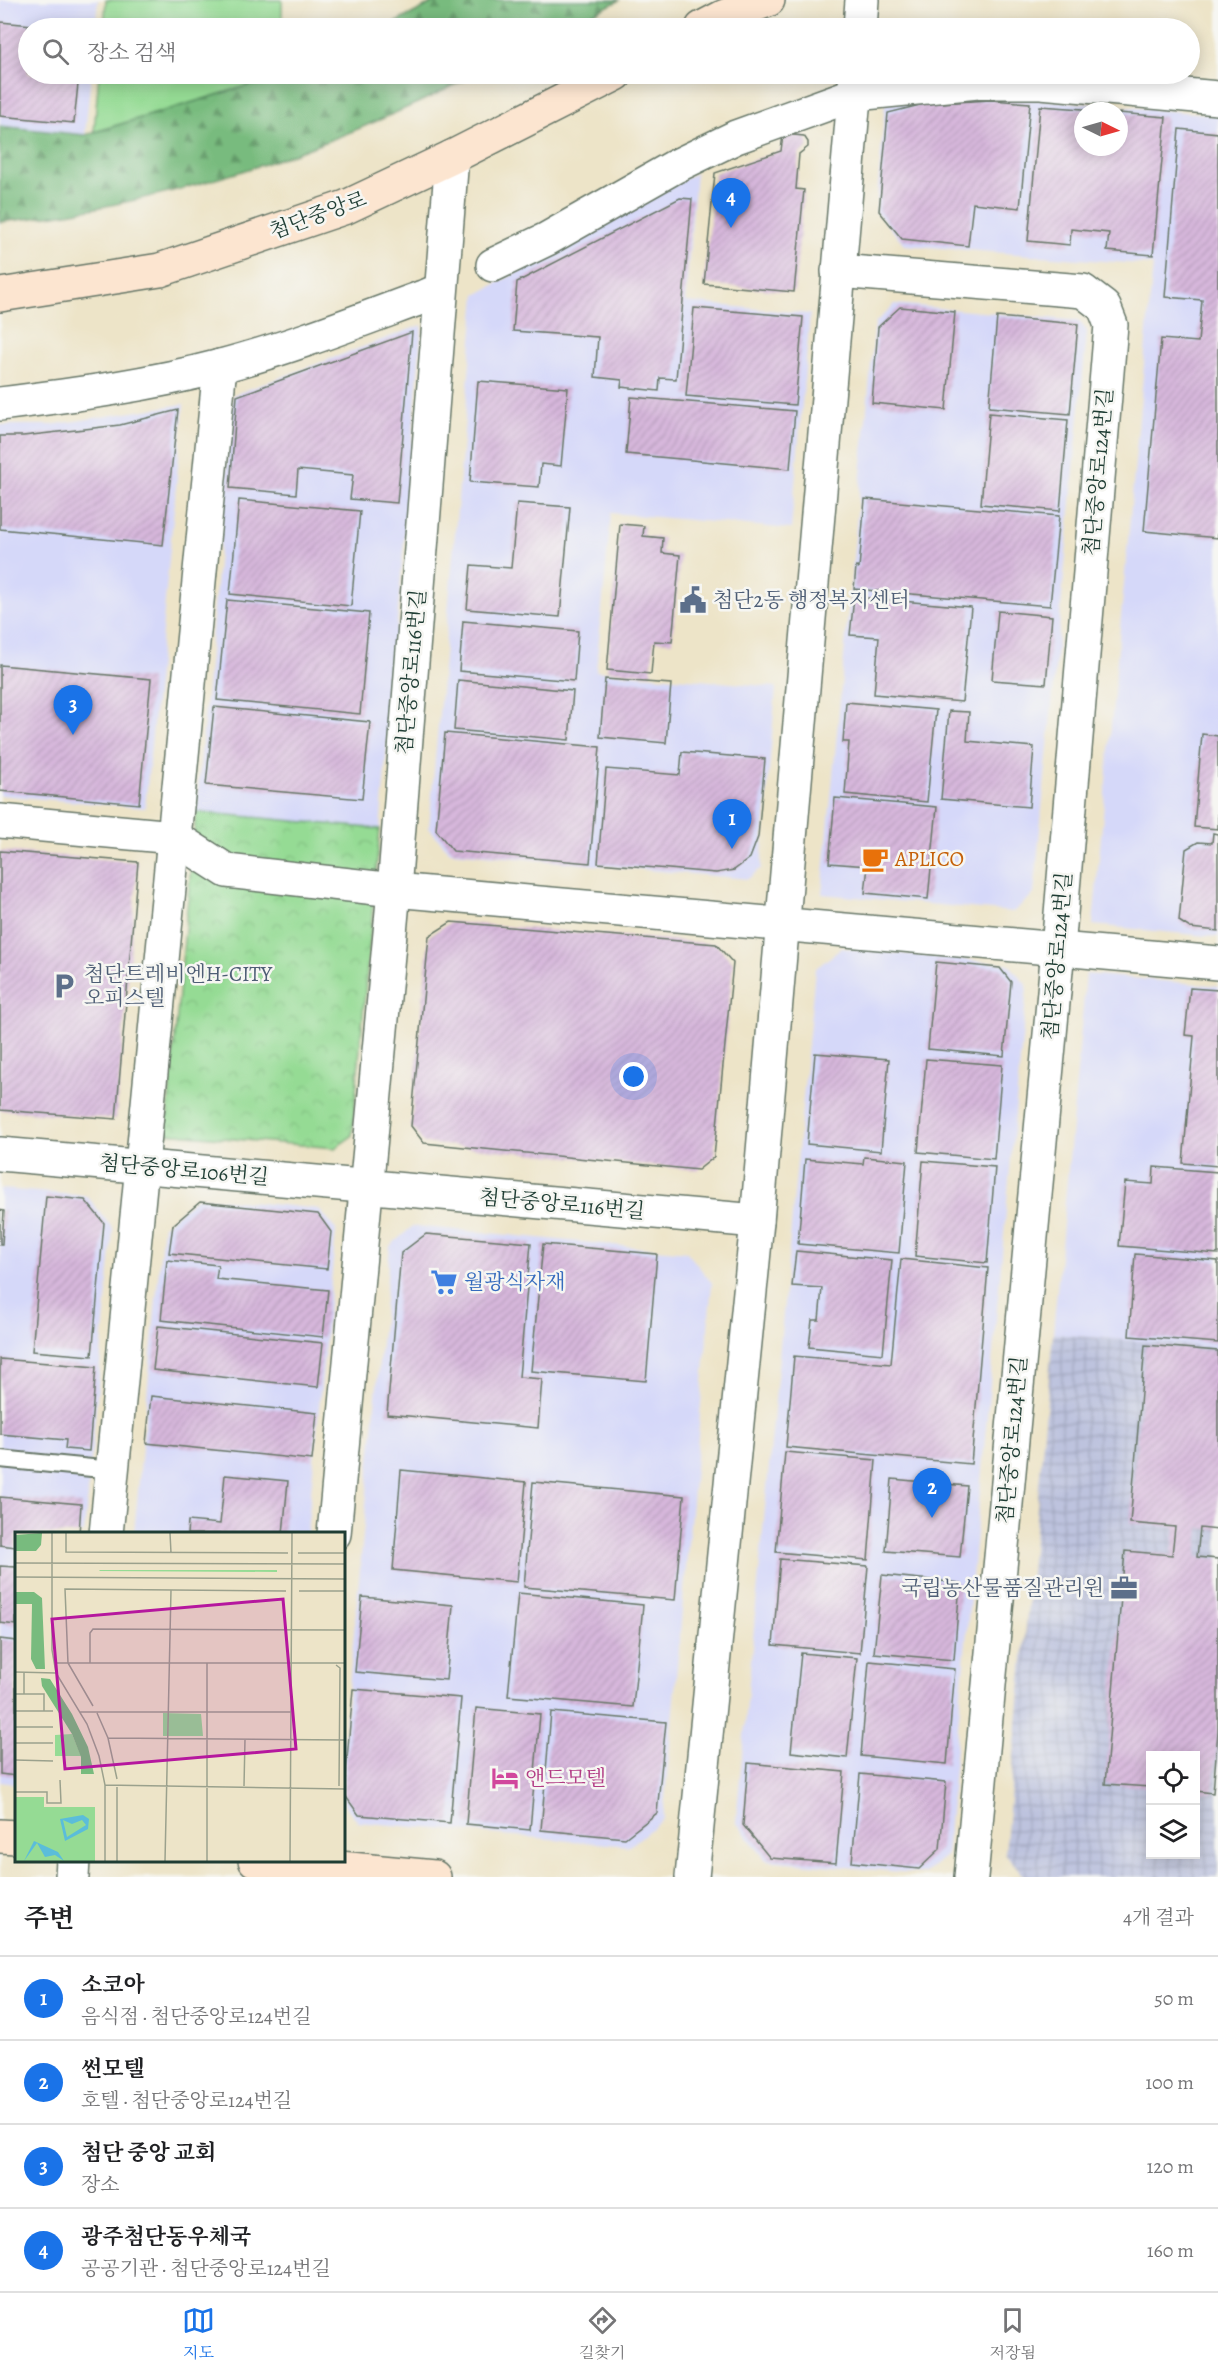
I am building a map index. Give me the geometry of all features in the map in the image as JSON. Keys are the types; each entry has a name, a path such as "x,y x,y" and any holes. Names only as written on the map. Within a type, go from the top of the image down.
{"street":[{"path":"721,18 768,0"},
{"path":"861,18 862,0"},
{"name":"첨단중앙로","path":"0,295 160,270 346,207 452,157 596,84"},
{"path":"493,265 547,239 674,167 855,84 757,1221 692,1877"},
{"path":"1063,84 1218,98"},
{"name":"첨단중앙로116번길","path":"334,1532 394,890 452,157"},
{"name":"첨단중앙로124번길","path":"838,271 1083,291 1104,307 1111,325 1058,949 971,1877"},
{"path":"0,404 78,395 220,366 338,329 434,293"},
{"path":"106,1532 220,366"},
{"path":"0,821 174,837 227,871 394,890 1218,963"},
{"name":"첨단중앙로106번길","path":"0,1154 368,1186"},
{"name":"첨단중앙로116번길","path":"368,1186 757,1221"},
{"path":"0,1836 15,1837"},
{"path":"72,1877 73,1862"},
{"path":"286,1862 434,1877"}],"lane":[{"path":"0,1459 112,1470"}],"shaded area":[{"path":"0,0 98,0 96,18 18,18 18,84 90,84 85,135 0,126"},
{"path":"977,94 1074,102 1074,156 1128,156 1128,107 1218,115 1218,937 1093,925 1153,265 905,245 876,212 885,104"},
{"path":"696,173 685,302 810,314 791,529 611,513 596,671 776,687 761,868 748,879 450,852 429,828 476,295"},
{"path":"895,304 1079,321 1087,331 1034,894 1013,912 822,894 875,323"},
{"path":"422,325 380,829 196,812 233,395"},
{"path":"184,404 145,808 0,795 0,425 51,425"},
{"path":"842,948 1009,964 1027,986 946,1856 924,1874 766,1860 736,1822 815,969"},
{"path":"1086,974 1218,986 1218,1348 1053,1334"},
{"path":"0,1189 87,1196 113,1229 84,1532 15,1532 15,1784 0,1782"},
{"path":"198,1197 319,1209 336,1230 307,1532 134,1532 163,1226"},
{"path":"413,1226 687,1252 712,1283 663,1819 630,1846 358,1822 345,1805 345,1730 390,1246"},
{"name":"국립농산물품질관리원","path":"1053,1334 1218,1348 1218,1877 1025,1877 1005,1853"}],"green space":[{"path":"106,0 282,0 282,18 105,18"},
{"path":"438,0 620,0 585,18 404,18"},
{"path":"98,84 252,84 94,132"},
{"path":"253,84 456,84 363,127 245,170 185,188 124,202 62,214 0,222 0,126 85,135"},
{"path":"196,812 380,829 352,1136 335,1148 166,1133"}],"building":[{"path":"0,22 18,24 18,84 78,84 74,123 0,116"},
{"path":"991,100 1030,103 1020,208 973,203 968,246 902,239 879,211 888,113 924,104"},
{"path":"1040,106 1074,108 1074,156 1128,156 1128,114 1166,117 1153,255 1107,251 1109,233 1071,229 1070,245 1028,241"},
{"path":"1179,129 1218,133 1218,538 1144,531 1161,339 1198,342 1202,300 1165,297"},
{"path":"783,134 804,136 808,142 808,147 799,154 796,189 804,190 794,292 704,284 715,173 781,151"},
{"path":"680,198 692,199 676,379 660,378 659,391 621,387 622,380 595,377 598,337 513,331 517,282"},
{"path":"900,307 955,312 946,410 872,403 878,327"},
{"path":"694,308 803,317 795,405 686,396"},
{"path":"997,317 1078,324 1070,414 989,407"},
{"path":"412,332 397,503 350,499 353,475 298,470 296,494 230,488 237,396"},
{"path":"478,381 568,388 561,466 541,464 539,487 470,482"},
{"path":"631,397 795,411 790,469 626,454"},
{"path":"178,410 163,545 0,529 0,436 23,436 120,425"},
{"path":"989,413 1068,420 1060,511 981,504"},
{"path":"865,499 1059,516 1050,606 854,589 856,567 859,568"},
{"path":"239,500 360,511 351,606 230,594"},
{"path":"517,503 570,507 560,617 467,609 471,565 511,568"},
{"path":"620,524 644,526 643,536 663,538 662,553 680,555 672,642 654,641 651,674 607,670"},
{"path":"854,597 971,607 962,702 874,694 879,637 850,635"},
{"path":"227,600 369,613 360,714 217,700"},
{"path":"998,611 1052,616 1046,684 992,680"},
{"path":"463,621 578,631 574,681 459,671"},
{"path":"0,665 151,679 139,804 0,791"},
{"path":"605,679 671,684 666,743 600,737"},
{"path":"458,680 573,691 569,740 454,730"},
{"path":"846,702 936,710 927,802 845,794 849,742 843,742"},
{"path":"214,707 370,722 362,799 206,785"},
{"path":"949,711 969,712 967,741 1034,747 1029,807 941,799"},
{"path":"445,733 600,747 590,863 453,851 436,830"},
{"path":"1202,734 1218,736 1218,829 1194,827"},
{"path":"682,752 765,759 758,837 750,858 734,870 716,873 598,863 606,769 680,775"},
{"path":"835,798 937,807 928,899 865,893 868,866 829,863"},
{"path":"1213,833 1218,834 1218,931 1190,928 1179,921 1186,849 1198,842 1212,843"},
{"name":"첨단트레비엔H-CITY 오피스텔","path":"0,851 138,862 116,1119 0,1110"},
{"path":"451,922 716,944 733,963 714,1157 698,1170 424,1143 411,1126 429,936"},
{"path":"936,962 1000,968 1011,982 1004,1056 928,1049"},
{"path":"1190,988 1218,990 1218,1166 1183,1163 1194,1036 1185,1035"},
{"path":"815,1053 889,1059 881,1151 807,1144"},
{"path":"926,1059 1002,1065 994,1159 918,1152"},
{"path":"864,1157 907,1161 899,1253 798,1244 805,1159 863,1164"},
{"path":"923,1161 995,1167 987,1263 915,1256"},
{"path":"1154,1167 1218,1172 1218,1254 1119,1246 1125,1182 1153,1184"},
{"path":"46,1196 85,1200 104,1223 92,1356 32,1351"},
{"path":"200,1202 318,1214 331,1232 327,1269 169,1253 173,1225"},
{"path":"0,1210 4,1211 2,1244 0,1244"},
{"path":"426,1234 531,1243 519,1377 542,1379 538,1428 387,1414 401,1253"},
{"path":"543,1244 657,1254 646,1381 531,1371"},
{"path":"796,1251 892,1260 883,1354 809,1347 812,1320 819,1320 822,1288 792,1286"},
{"path":"1135,1254 1218,1261 1218,1343 1129,1336"},
{"path":"901,1259 988,1268 971,1464 786,1447 794,1356 891,1364"},
{"path":"167,1260 218,1265 216,1279 328,1290 323,1337 161,1320"},
{"path":"158,1326 323,1343 318,1387 153,1370"},
{"path":"1145,1345 1218,1351 1218,1530 1200,1528 1197,1557 1218,1559 1218,1731 1213,1793 1200,1791 1200,1751 1146,1751 1146,1787 1105,1784 1125,1551 1172,1555 1175,1527 1130,1523"},
{"path":"0,1359 96,1367 89,1451 65,1449 66,1440 0,1434"},
{"path":"151,1396 317,1413 312,1460 146,1443"},
{"path":"785,1452 876,1460 868,1560 776,1552"},
{"path":"401,1470 526,1482 517,1582 393,1570"},
{"path":"225,1475 288,1481 283,1532 187,1532 188,1521 220,1524"},
{"path":"892,1479 967,1486 960,1557 886,1551"},
{"path":"533,1482 684,1496 675,1600 524,1587"},
{"path":"0,1497 81,1504 79,1532 15,1532 15,1547 0,1545"},
{"path":"780,1559 868,1566 860,1653 773,1645"},
{"path":"0,1566 15,1567 15,1625 0,1623"},
{"path":"882,1575 960,1583 954,1660 874,1653"},
{"path":"518,1593 643,1605 633,1707 508,1696"},
{"path":"362,1597 453,1605 446,1680 355,1672"},
{"path":"0,1639 15,1641 15,1776 0,1774"},
{"path":"801,1653 857,1658 847,1758 791,1752"},
{"path":"869,1661 955,1669 947,1764 861,1756"},
{"path":"353,1689 461,1698 450,1823 359,1815 345,1795"},
{"path":"476,1708 540,1714 530,1830 466,1824"},
{"path":"551,1712 666,1722 657,1813 625,1838 541,1830"},
{"path":"748,1763 844,1772 836,1863 770,1858 743,1825"},
{"path":"860,1774 946,1782 940,1849 919,1869 852,1862"}],"place":[{"name":"광주첨단동우체국","path":"731,228"},
{"name":"첨단2동 행정복지센터","path":"693,600"},
{"name":"첨단 중앙 교회","path":"73,735"},
{"name":"소코아","path":"732,849"},
{"name":"APLICO","path":"875,859"},
{"name":"첨단트레비엔H-CITY 오피스텔","path":"64,986"},
{"name":"월광식자재","path":"444,1282"},
{"name":"썬모텔","path":"932,1518"},
{"name":"국립농산물품질관리원","path":"1124,1588"},
{"name":"앤드모텔","path":"505,1778"}]}
